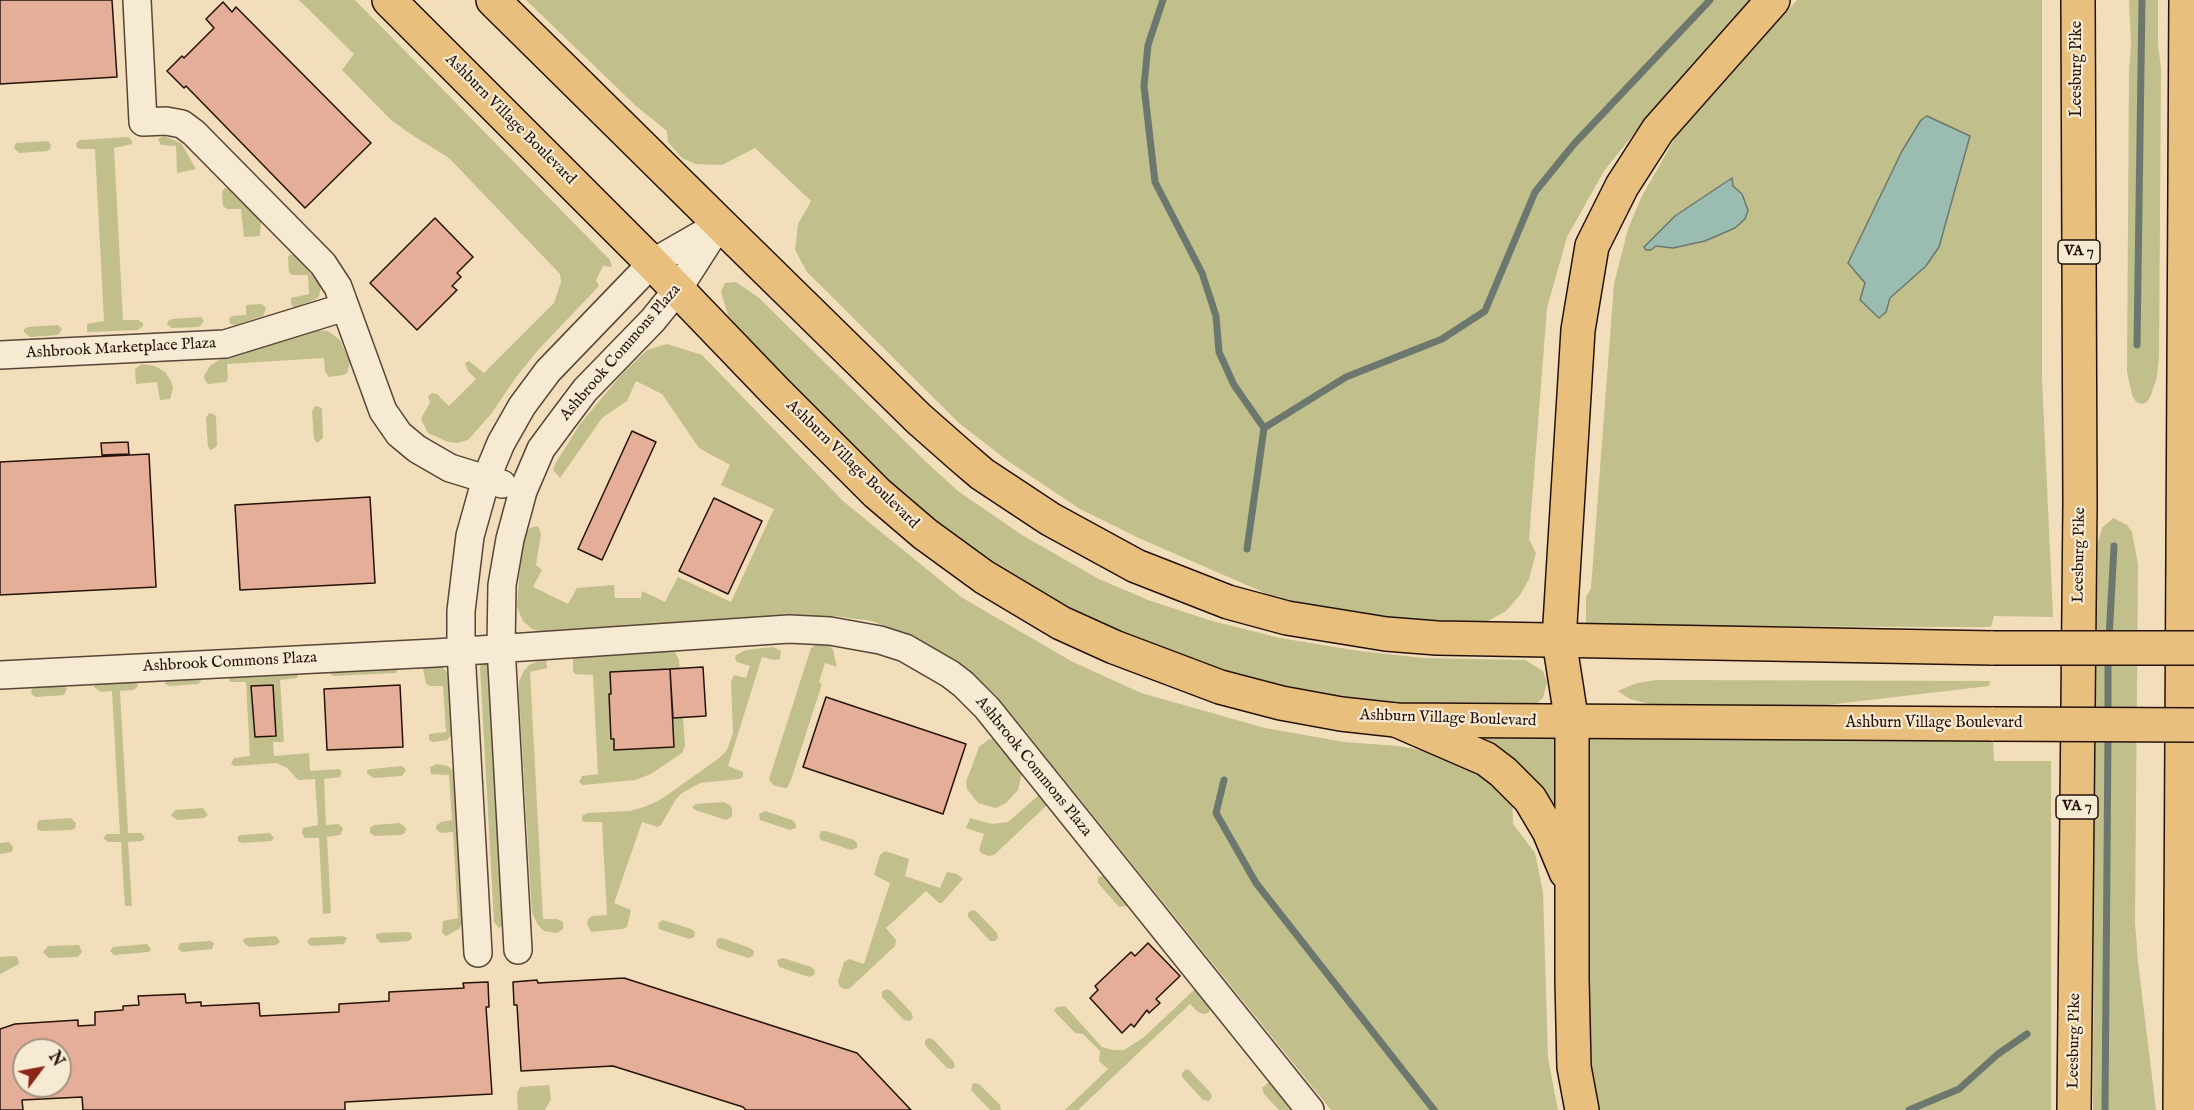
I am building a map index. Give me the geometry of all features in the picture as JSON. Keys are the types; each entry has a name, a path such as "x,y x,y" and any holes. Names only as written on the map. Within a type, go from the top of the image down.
{"main road":[{"name":"Ashburn Village Boulevard","path":"389,0 678,289 768,384 877,493 925,534 984,577 1061,623 1103,642 1210,684 1281,703 1341,714 1396,720 1572,723 2194,725"},
{"path":"493,0 919,419 982,474 1050,519 1136,566 1228,602 1287,618 1332,626 1437,638 1993,648 2194,648"},
{"path":"1582,1110 1574,1067 1572,723 1559,640 1578,330 1592,246 1622,186 1658,130 1773,0"},
{"name":"Leesburg Pike","path":"2074,1110 2080,504 2078,0"},
{"path":"2180,1110 2186,0"},
{"path":"1396,720 1486,759 1503,772 1530,799 1549,831 1572,887"}],"street":[{"path":"136,0 143,122 182,124 194,133 318,257 338,286 383,411 399,434 417,449 450,468 523,491"},
{"name":"Ashbrook Commons Plaza","path":"478,953 461,651 461,611 470,536 486,479 501,443 522,406 548,371 652,263 720,224"},
{"name":"Ashbrook Commons Plaza","path":"518,950 501,647 502,585 510,539 523,491 541,449 585,390 653,320 678,289 720,224"},
{"name":"Ashbrook Marketplace Plaza","path":"0,355 225,344 345,306"},
{"name":"Ashbrook Commons Plaza","path":"0,675 461,651 796,629 830,631 880,640 905,648 963,684 987,708 1310,1110"}],"shaded area":[{"path":"299,0 355,0 610,260 612,267 603,266 596,280 599,286 539,349 491,414 468,440 457,443 448,442 428,433 421,419 430,402 428,396 432,393 437,394 449,406 476,379 468,371 465,363 469,361 484,373 554,303 561,282 560,274 449,158 391,120 342,70 354,54"},
{"path":"526,0 1754,0 1649,115 1604,171 1567,237 1547,308 1529,539 1536,553 1529,579 1520,595 1506,611 1488,621 1467,627 1372,619 1295,606 1141,539 1080,509 1008,461 959,423 807,272 795,250 798,224 811,201 755,148 722,165 696,164 682,158 668,142 667,131 636,106"},
{"path":"1797,0 2042,0 2042,378 2053,617 1994,616 1991,627 1586,626 1586,597 1591,588 1614,284 1628,229 1641,198 1675,138"},
{"path":"2129,0 2158,0 2158,45 2161,69 2159,357 2157,377 2151,395 2147,402 2142,404 2136,402 2132,395 2127,372 2131,45"},
{"path":"164,136 181,143 196,169 177,173 176,146 161,145 158,139"},
{"path":"128,137 132,144 114,148 123,320 138,320 143,323 143,326 138,330 87,332 87,324 104,321 95,149 80,149 77,148 76,143 80,140"},
{"path":"48,141 51,145 50,150 47,151 19,153 14,148 16,143"},
{"path":"225,188 230,189 260,219 260,236 244,237 241,209 227,209 223,206 222,192"},
{"path":"294,254 321,286 316,299 296,307 291,304 291,298 309,294 308,275 292,275 289,272 288,257"},
{"path":"736,282 758,297 958,491 1022,535 1099,579 1148,600 1212,621 1280,638 1359,651 1423,658 1525,660 1543,671 1547,682 1543,698 1533,707 1397,707 1267,685 1201,667 1064,609 1003,573 878,477 728,315 721,292 725,283"},
{"path":"262,304 266,308 263,316 235,325 230,324 229,319 232,316 246,315 246,305"},
{"path":"201,317 204,321 199,327 172,328 167,324 172,319"},
{"path":"58,325 62,329 58,335 30,337 24,332 24,329 28,327"},
{"path":"313,330 328,331 340,340 350,363 347,373 329,377 325,372 324,358 227,364 226,382 208,384 205,380 204,376 210,366 222,358"},
{"path":"667,344 702,355 844,502 961,597 1071,661 1141,693 1265,728 1344,742 1398,746 1448,755 1484,773 1512,797 1513,824 1535,853 1543,892 1548,1058 1558,1110 1331,1110 996,695 968,670 935,649 905,634 872,621 835,616 542,632 532,629 523,621 517,607 525,536 529,529 538,526 541,534 536,565 542,570 533,587 568,604 577,588 614,585 615,598 641,598 642,591 665,602 678,577 731,602 774,509 721,485 730,465 699,448 662,394 636,381 627,401 602,418 560,478 553,470 580,424 622,374 647,350"},
{"path":"142,364 155,366 165,372 173,388 170,399 160,400 157,382 136,384 135,369"},
{"path":"315,406 322,409 323,438 317,443 314,439 312,411"},
{"path":"209,413 216,417 217,446 211,450 208,447 206,418"},
{"path":"2113,518 2127,525 2132,532 2138,564 2135,922 2156,1110 2093,1110 2095,552 2102,528"},
{"path":"819,642 827,643 833,650 837,667 825,663 819,682 822,684 787,788 773,785 769,779 811,648"},
{"path":"773,647 781,651 780,659 762,657 728,766 743,772 743,777 700,783 676,799 661,825 658,827 642,822 614,903 631,910 627,927 591,932 587,924 588,919 592,916 607,915 602,822 582,821 582,816 587,813 630,811 644,807 660,800 718,759 727,750 733,733 731,682 734,675 746,678 750,666 737,662 736,655 746,650"},
{"path":"672,650 679,660 685,746 682,753 651,774 635,780 583,785 579,782 582,776 598,774 593,675 575,674 573,659 577,656"},
{"path":"482,660 489,663 504,925 499,928 494,922 480,667"},
{"path":"546,660 547,668 530,672 543,919 557,919 563,922 563,929 557,933 544,931 532,913 519,695 519,681 524,671 529,665"},
{"path":"441,666 449,674 453,733 447,740 433,742 429,740 429,734 446,732 443,686 426,684 423,667"},
{"path":"399,668 396,673 334,676 329,672"},
{"path":"299,673 297,678 280,680 284,742 273,742 274,756 309,753 310,771 339,769 342,772 340,777 324,779 326,825 339,824 343,829 340,835 327,837 331,913 323,914 319,838 305,838 302,833 303,828 318,825 315,779 298,780 287,768 276,763 235,766 231,764 234,758 250,756 246,682 230,682 229,675"},
{"path":"200,677 201,681 198,684 169,686 165,684 166,679"},
{"path":"1656,680 1990,681 1989,686 1810,707 1661,707 1630,699 1618,691 1637,683"},
{"path":"136,681 138,686 134,690 120,691 128,833 141,833 145,838 142,841 128,842 132,906 125,906 121,842 108,842 103,838 107,834 120,834 112,691 101,692 94,687 98,682"},
{"path":"63,684 67,689 64,695 36,697 31,694 33,686"},
{"path":"1554,736 1555,811 1476,737"},
{"path":"1587,738 1850,741 1993,739 1994,761 2051,761 2051,1110 1598,1110 1593,1093 1589,1051 1590,789 1585,777"},
{"path":"989,739 996,739 1021,767 1022,773 1018,790 1006,803 996,808 978,803 967,789 966,782 979,747"},
{"path":"437,764 448,766 456,773 464,920 459,929 446,936 442,933 443,921 458,918 453,832 441,833 436,829 441,822 452,820 449,775 431,774 430,767"},
{"path":"402,766 406,770 402,776 373,778 367,773 367,770 371,769"},
{"path":"1039,795 1047,803 1046,806 994,855 981,853 979,850 984,834 966,828 970,818 992,824 1008,822"},
{"path":"724,802 732,809 732,817 726,820 692,807 696,804"},
{"path":"203,808 208,815 204,818 177,820 171,815 175,810"},
{"path":"765,811 792,820 796,828 790,830 760,820 759,814"},
{"path":"71,818 76,823 75,828 71,830 38,830 38,821"},
{"path":"400,823 406,828 405,833 401,835 375,836 370,833 370,828 374,825"},
{"path":"821,831 854,840 857,848 851,850 821,840 819,836"},
{"path":"270,833 274,838 271,841 242,843 238,841 238,836 241,835"},
{"path":"9,842 13,847 12,852 0,854 0,843"},
{"path":"885,851 909,859 905,876 940,888 947,872 957,874 963,879 942,903 926,891 886,928 896,940 895,946 849,989 845,989 840,987 838,981 844,962 849,959 864,964 890,883 874,875 880,855"},
{"path":"1107,875 1128,902 1127,906 1119,907 1098,883 1098,877"},
{"path":"972,910 976,911 997,933 998,938 995,941 990,941 968,917 968,913"},
{"path":"663,920 691,929 695,932 694,937 689,939 659,929 658,923"},
{"path":"380,933 411,933 412,938 409,941 381,943 376,938 376,934"},
{"path":"276,936 280,942 276,945 249,947 243,942 247,938"},
{"path":"343,936 347,938 344,944 311,946 307,942 310,938"},
{"path":"722,938 750,948 754,951 753,956 748,958 718,948 717,939"},
{"path":"210,941 214,943 212,949 182,952 178,949 181,943"},
{"path":"147,944 151,949 149,952 114,955 110,951 113,947"},
{"path":"79,945 82,952 78,957 49,958 43,952 48,946"},
{"path":"15,956 19,964 0,974 0,957"},
{"path":"783,958 811,967 815,970 814,975 809,977 779,967 777,960"},
{"path":"1196,988 1213,1007 1208,1013 1198,1012 1190,1004 1078,1110 1065,1110 1108,1069 1099,1061 1100,1051 1083,1034 1075,1033 1056,1013 1054,1010 1057,1007 1065,1006 1102,1047 1124,1050 1143,1038"},
{"path":"886,989 891,991 911,1012 913,1017 910,1021 904,1020 882,997 882,992"},
{"path":"928,1038 933,1039 953,1061 955,1066 952,1069 947,1068 925,1045"},
{"path":"1186,1069 1210,1092 1212,1097 1209,1101 1203,1100 1182,1077"},
{"path":"1270,1081 1294,1110 1279,1110 1264,1094 1262,1088"},
{"path":"973,1083 979,1084 1000,1105 1001,1110 990,1110 971,1090"},
{"path":"549,1085 551,1099 545,1110 518,1110 517,1093 520,1087"}],"water":[{"path":"1927,116 1970,136 1939,247 1926,266 1890,298 1886,312 1879,318 1860,300 1865,283 1848,263 1902,151 1921,120"},
{"path":"1732,178 1733,186 1742,194 1748,210 1745,219 1735,228 1705,241 1673,248 1656,246 1651,250 1646,250 1644,247 1675,216"}],"building":[{"path":"0,0 112,0 117,77 0,84"},
{"path":"223,2 232,12 236,7 371,143 305,208 186,86 184,88 167,71 182,56 184,58 214,28 206,19"},
{"path":"435,218 473,257 457,273 461,277 452,286 457,290 417,330 370,283"},
{"path":"632,431 656,442 602,560 578,549"},
{"path":"128,442 129,454 102,455 101,443"},
{"path":"149,454 156,587 0,595 0,462"},
{"path":"370,497 375,583 240,590 235,505"},
{"path":"714,498 762,521 728,594 679,571"},
{"path":"703,667 706,716 673,718 670,669"},
{"path":"670,669 674,747 614,750 614,739 611,739 610,672"},
{"path":"273,685 276,736 255,737 251,686"},
{"path":"400,685 403,747 327,750 324,689"},
{"path":"826,697 966,744 943,814 803,767"},
{"path":"1148,943 1180,976 1156,999 1160,1003 1149,1013 1147,1010 1134,1027 1131,1024 1122,1033 1090,998 1098,990 1095,986 1131,952 1135,956"},
{"path":"624,978 857,1053 911,1110 746,1110 743,1107 613,1066 521,1071 517,1005 514,1005 513,982 537,980 538,983"},
{"path":"488,982 489,1007 486,1007 492,1094 345,1102 345,1110 83,1110 82,1097 72,1098 72,1038 12,1038 12,1098 62,1098 22,1100 23,1110 0,1110 0,1029 15,1024 78,1020 78,1026 95,1025 95,1012 123,1010 123,1006 139,1005 138,996 185,994 186,1003 201,1002 201,1006 259,1003 260,1016 339,1012 339,1004 389,1001 389,992 464,988 463,983"}],"waterway":[{"path":"1163,0 1148,45 1144,86 1155,182 1202,273 1216,316 1219,352 1234,385 1264,428 1247,549"},
{"path":"1264,428 1346,377 1442,339 1485,311 1535,192 1574,144 1710,0"},
{"path":"2137,345 2142,0"},
{"path":"2109,639 2114,546"},
{"path":"2108,656 2108,717"},
{"path":"2105,1110 2108,734"},
{"path":"1224,780 1216,813 1256,883 1434,1110"},
{"path":"1909,1110 1959,1089 1998,1054 2027,1034"}]}
